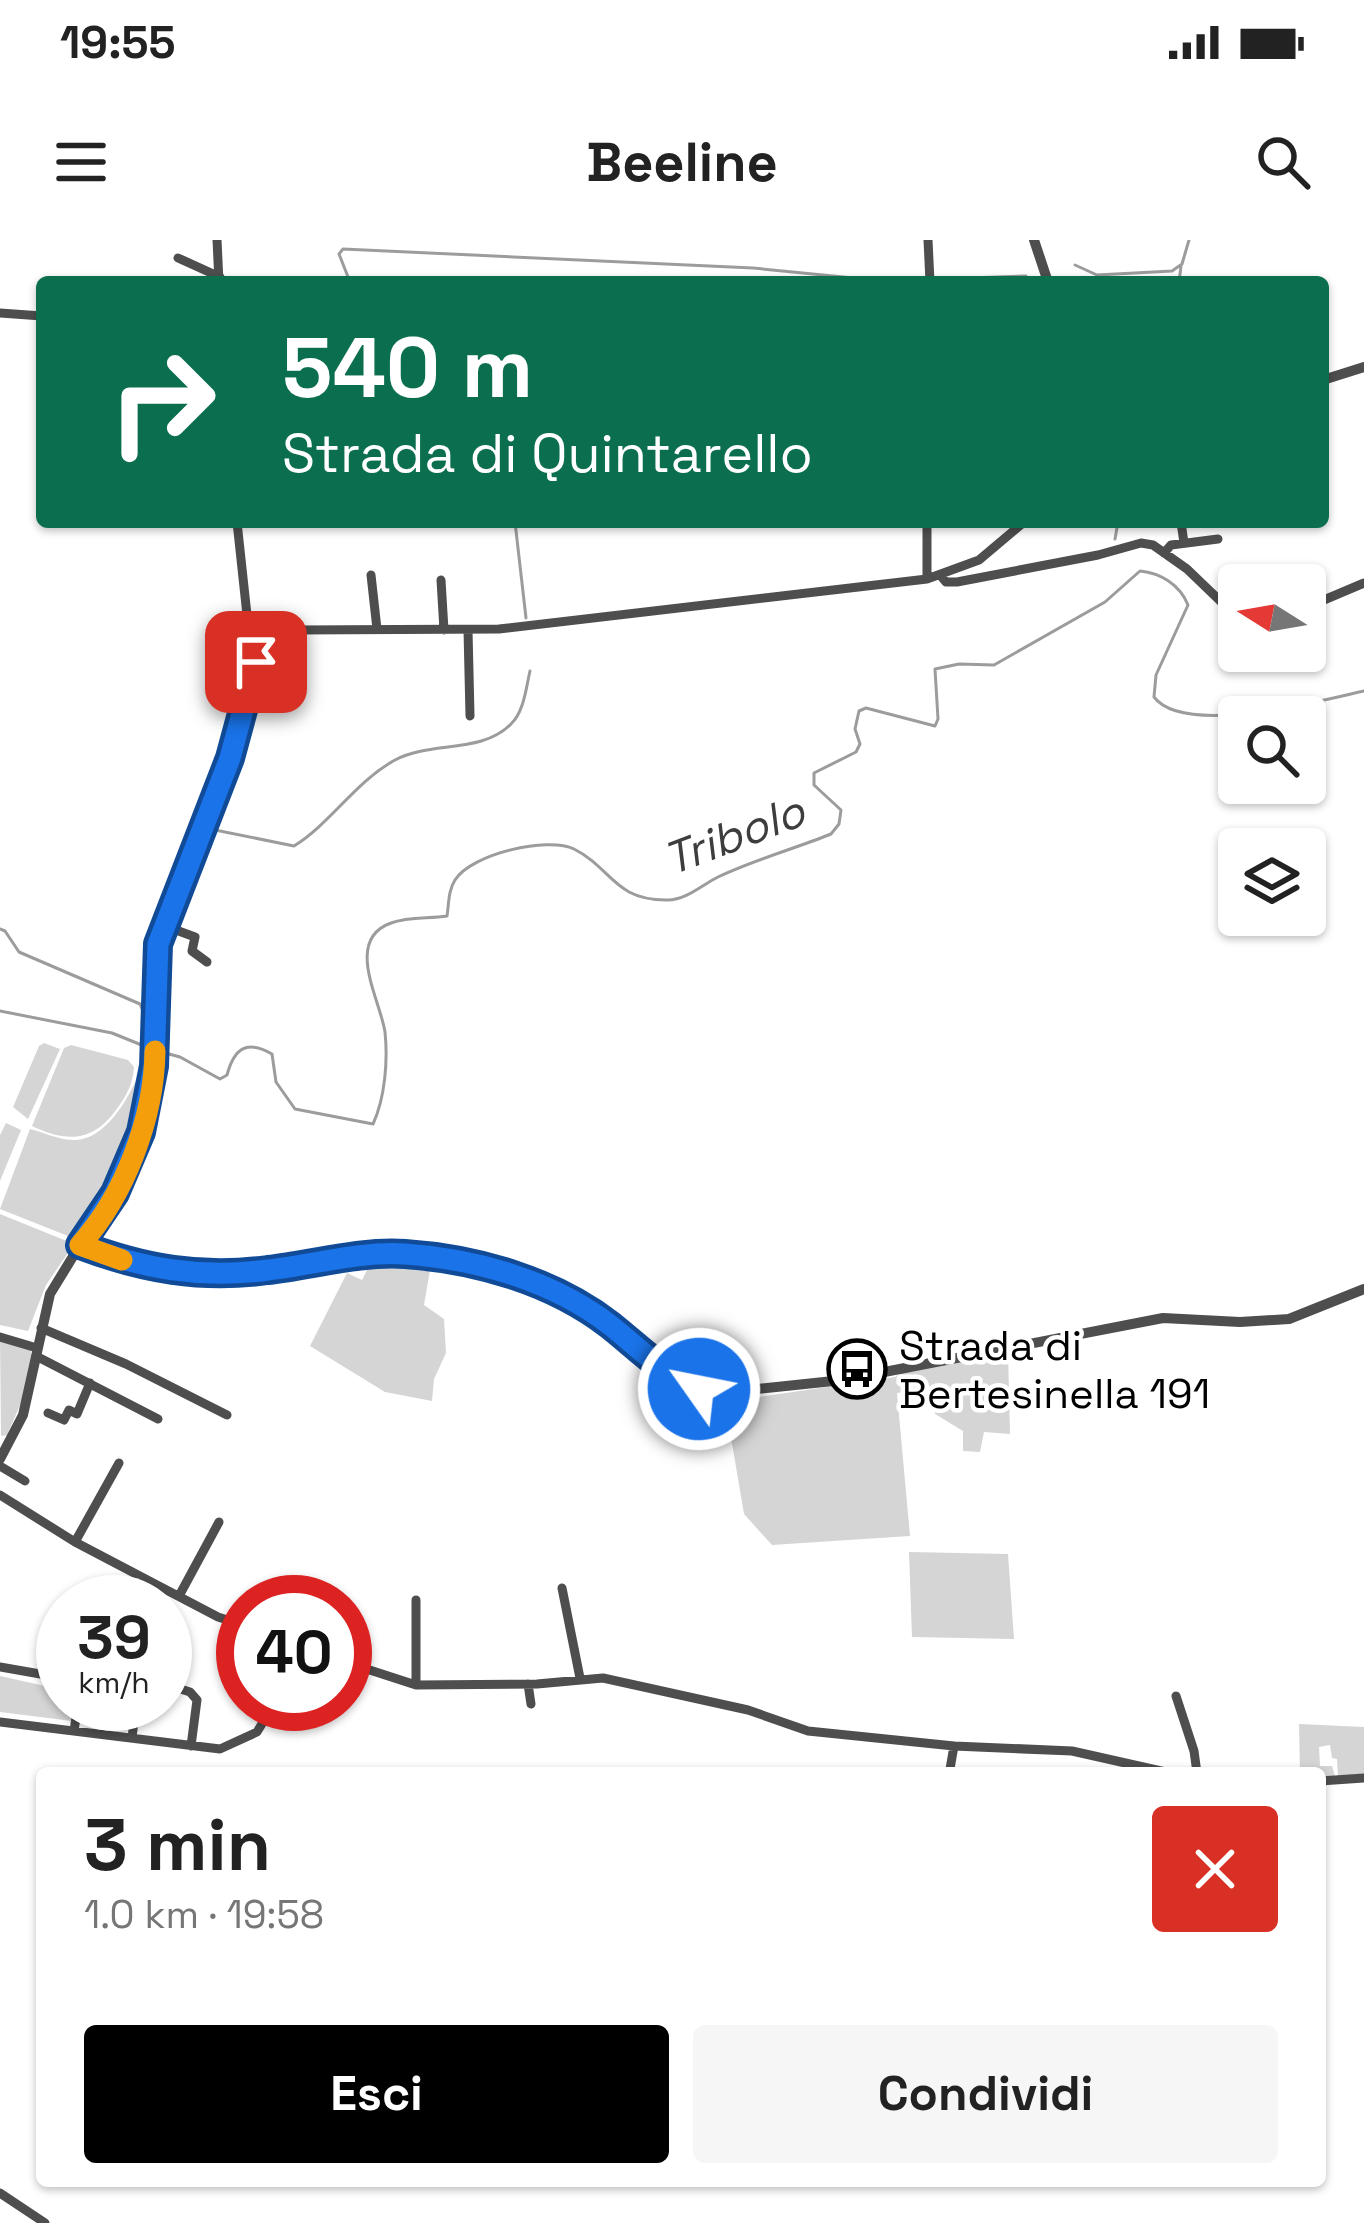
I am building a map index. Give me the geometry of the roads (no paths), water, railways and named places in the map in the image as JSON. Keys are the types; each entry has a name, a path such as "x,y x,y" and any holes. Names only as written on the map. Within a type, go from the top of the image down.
{"street":[{"path":"217,240 219,276"},
{"path":"928,240 930,276"},
{"path":"1034,240 1046,276"},
{"path":"178,258 212,276"},
{"path":"0,313 36,316"},
{"path":"1329,378 1364,367"},
{"path":"238,528 247,615 259,656"},
{"path":"927,528 927,579"},
{"path":"26,1481 0,1462 23,1415 40,1328 55,1282 115,1193 134,1151 148,1109 155,1050 155,963 164,926 223,776 259,656 279,636 298,629 468,630 927,579 993,551 1018,528"},
{"path":"1182,528 1184,543"},
{"path":"1164,553 1171,544 1218,539"},
{"path":"941,576 946,582 957,582 1099,555 1135,543 1153,545 1187,568 1218,598"},
{"path":"371,575 377,629"},
{"path":"441,580 444,630"},
{"path":"1326,599 1364,583"},
{"path":"254,634 264,630 279,636"},
{"path":"468,630 470,716"},
{"path":"164,926 195,937 192,951 207,962"},
{"path":"80,1245 136,1264 188,1274 405,1254 513,1275 589,1310 686,1384 729,1392 843,1380 1163,1318 1289,1319 1364,1289"},
{"path":"40,1328 126,1364 227,1415"},
{"path":"0,1337 158,1419"},
{"path":"48,1413 64,1420 69,1410 77,1414 90,1383"},
{"path":"75,1541 119,1463"},
{"path":"0,1495 138,1575"},
{"path":"190,1575 219,1522"},
{"path":"562,1588 580,1678"},
{"path":"416,1600 416,1685"},
{"path":"0,1667 36,1673"},
{"path":"372,1671 416,1685 529,1684 594,1677 748,1710 808,1731 954,1746 1072,1751 1143,1767"},
{"path":"529,1684 531,1704"},
{"path":"191,1746 197,1700 192,1694"},
{"path":"1176,1696 1195,1767"},
{"path":"0,1722 220,1748 258,1731"},
{"path":"132,1738 133,1731"},
{"path":"950,1767 954,1746"},
{"path":"1326,1781 1364,1778"},
{"path":"0,2194 45,2223"}],"waterway":[{"path":"1075,265 1097,275 1172,271 1182,264 1189,240"},
{"path":"348,276 339,254 343,249 834,276"},
{"path":"1180,276 1181,266"},
{"path":"516,528 526,618"},
{"path":"1115,539 1117,528"},
{"name":"Tribolo","path":"158,1051 220,1079 227,1075 237,1053 255,1047 272,1054 276,1082 295,1109 373,1124 383,1091 386,1055 385,1032 368,972 367,956 377,931 398,921 447,916 451,889 464,871 493,855 529,846 574,849 636,895 668,900 831,834 841,810 814,785 814,773 856,752 859,711 866,708 935,726 935,669 994,665 1105,602 1140,571 1169,581 1188,605 1156,675 1154,697 1170,709 1193,714 1254,713 1364,691"},
{"path":"210,829 294,846 395,760 471,744 499,733 519,713 530,671"},
{"path":"0,929 19,952 140,1004 147,1020 147,1047"},
{"name":"Tribolo","path":"0,1011 112,1033 149,1048"}],"place":[{"name":"Strada di Bertesinella 191","path":"857,1369"}]}
